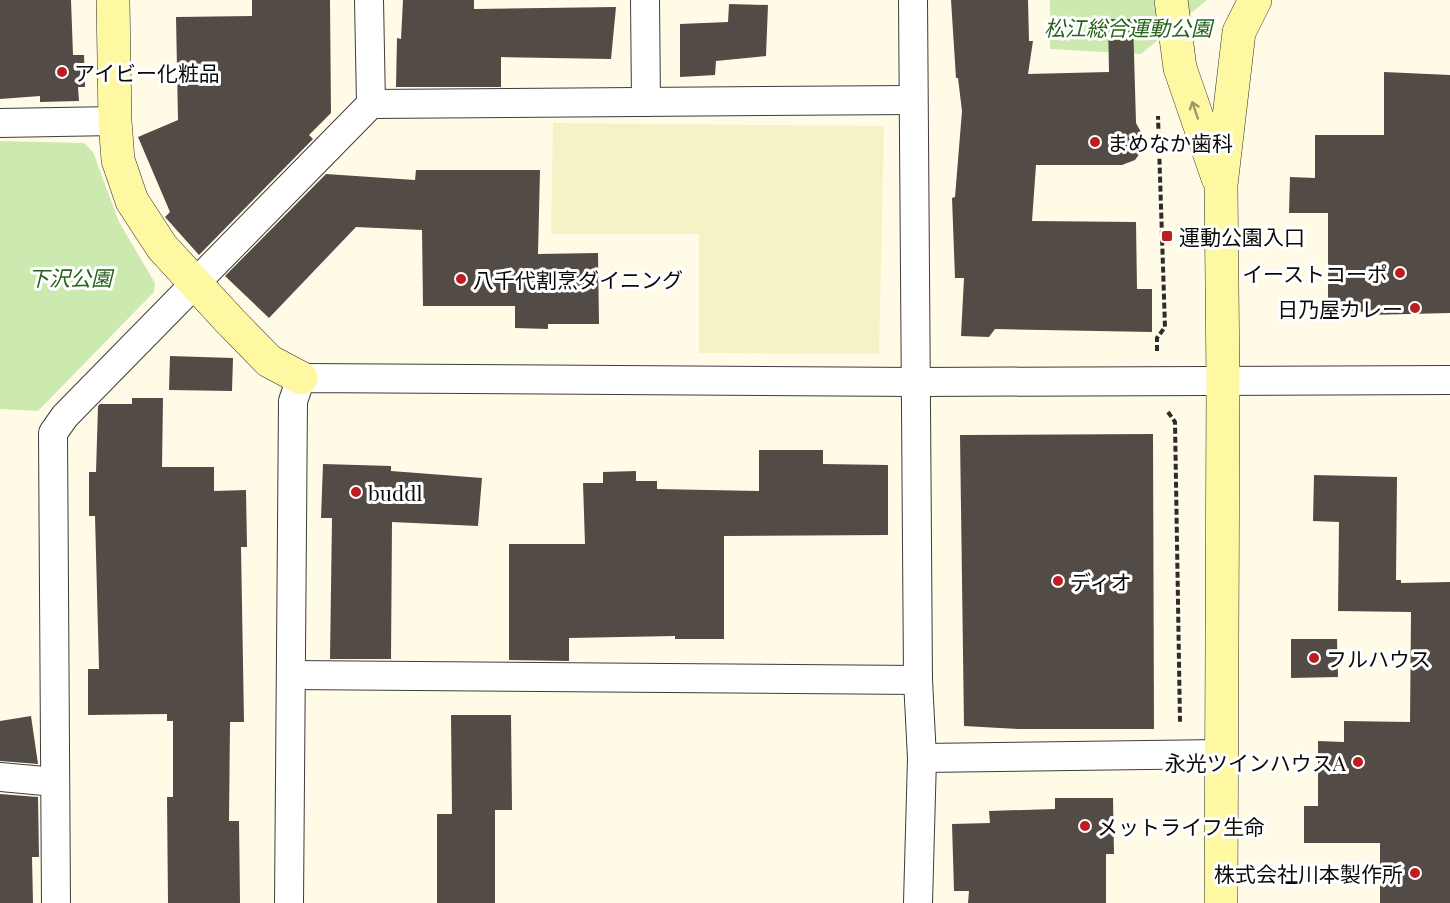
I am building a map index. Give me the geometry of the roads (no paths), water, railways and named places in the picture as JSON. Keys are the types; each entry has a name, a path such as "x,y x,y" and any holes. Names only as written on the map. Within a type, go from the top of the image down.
{"street":[{"path":"113,0 115,122 118,159 132,201 162,247 269,362 301,378 917,382 1450,380"},
{"path":"369,0 371,104"},
{"path":"645,0 646,102"},
{"path":"913,0 918,680 922,758 918,903"},
{"path":"1171,0 1180,68 1221,185"},
{"path":"1221,903 1223,382 1221,185 1239,33 1255,0"},
{"path":"56,903 53,432 65,416 371,104 912,100"},
{"path":"0,123 115,122"},
{"path":"289,903 293,401 301,378"},
{"path":"291,675 918,680"},
{"path":"922,758 1221,754"},
{"path":"0,777 55,782"}],"place":[{"name":"アイビー化粧品","path":"62,72"},
{"name":"まめなか歯科","path":"1095,142"},
{"name":"運動公園入口","path":"1167,236"},
{"name":"イーストコーポ","path":"1400,273"},
{"name":"八千代割烹ダイニング","path":"461,279"},
{"name":"日乃屋カレー","path":"1415,308"},
{"name":"buddl","path":"356,492"},
{"name":"ディオ","path":"1058,581"},
{"name":"フルハウス","path":"1314,658"},
{"name":"永光ツインハウスA","path":"1358,762"},
{"name":"メットライフ生命","path":"1085,826"},
{"name":"株式会社川本製作所","path":"1415,873"}],"park label":[{"name":"松江総合運動公園","path":"1128,27"},
{"name":"下沢公園","path":"70,277"}]}
